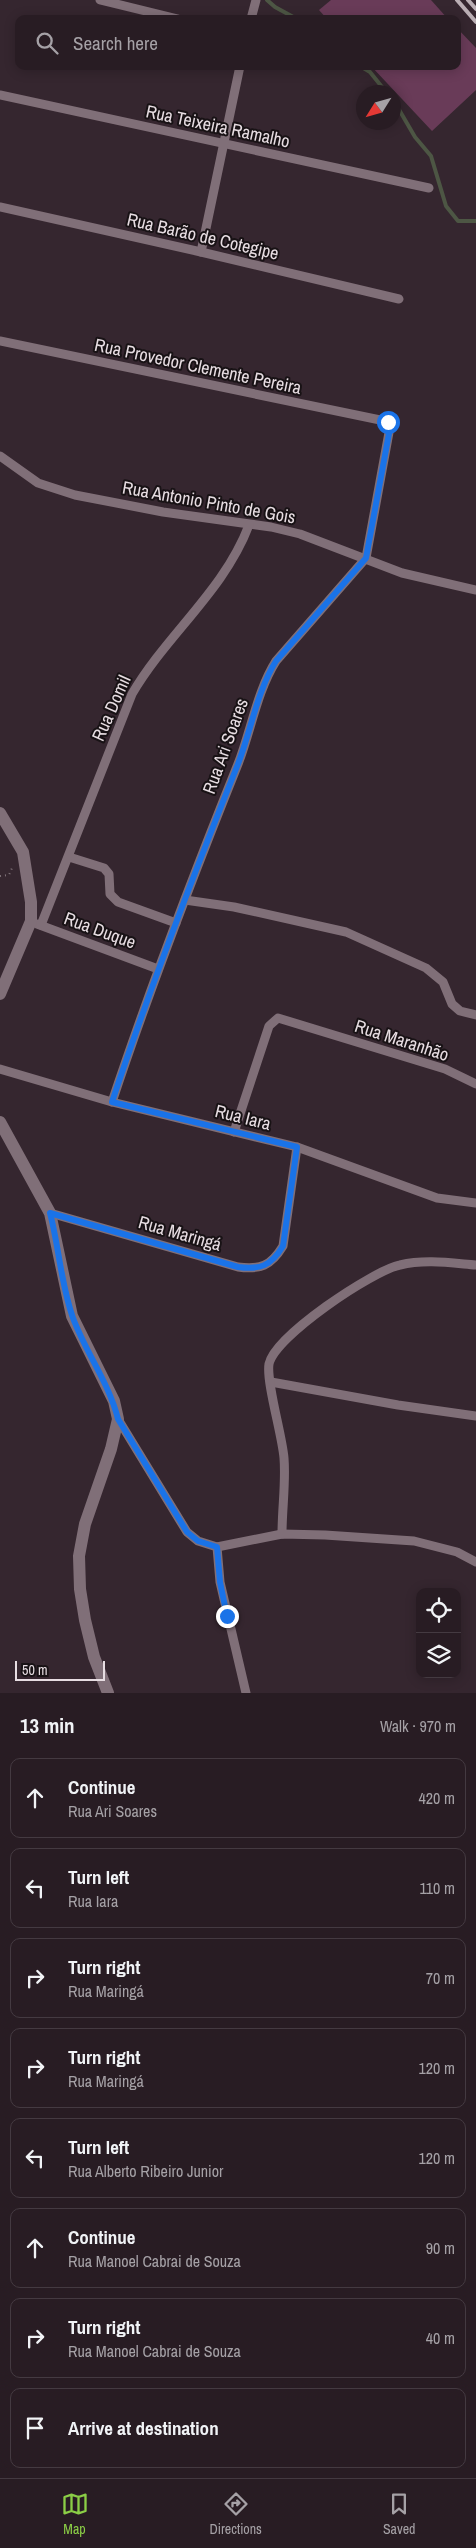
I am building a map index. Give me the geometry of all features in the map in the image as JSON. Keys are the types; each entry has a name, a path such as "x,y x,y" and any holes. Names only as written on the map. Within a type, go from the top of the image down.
{"main road":[{"path":"0,813 23,852 30,879 36,923 0,994"},
{"path":"0,1122 50,1213 72,1316 114,1401 118,1419 112,1449 84,1524 79,1556 80,1589 85,1620 94,1657 108,1693"}],"street":[{"path":"100,0 162,15"},
{"path":"252,15 256,0"},
{"path":"202,252 239,70"},
{"name":"Rua Teixeira Ramalho","path":"0,95 429,188"},
{"name":"Rua Barão de Cotegipe","path":"0,207 202,252 399,299"},
{"name":"Rua Provedor Clemente Pereira","path":"0,341 388,422 390,428 366,558"},
{"name":"Rua Antonio Pinto de Gois","path":"0,456 38,483 75,495 163,512 300,534 402,572 476,590"},
{"name":"Rua Domil","path":"36,923 69,857 132,694 148,668 219,582 240,548 249,525"},
{"name":"Rua Ari Soares","path":"112,1102 158,969 249,734 268,674 281,655 366,558"},
{"path":"69,857 107,871 110,894 118,902 176,923"},
{"path":"185,900 234,907 346,932 426,968 443,982 452,1004 460,1011 476,1014"},
{"name":"Rua Duque","path":"36,923 158,969"},
{"name":"Rua Maranhão","path":"234,1132 270,1026 278,1018 445,1069 476,1084"},
{"name":"Rua Iara","path":"0,1069 112,1102 297,1147 408,1189 438,1198 476,1203"},
{"name":"Rua Maringá","path":"50,1213 238,1267 253,1269 264,1267 277,1257 283,1246 297,1147"},
{"path":"282,1534 284,1459 270,1382 270,1362 284,1342 336,1299 377,1273 399,1265 426,1261 476,1265"},
{"path":"270,1382 398,1405 476,1416"},
{"path":"118,1419 187,1532 198,1541 217,1547 282,1534 414,1541 457,1552 476,1562"},
{"path":"217,1547 220,1582 246,1693"}],"shaded area":[{"path":"331,0 431,0 444,15 323,15 319,10"},
{"path":"461,32 476,48 476,90 432,131 401,98 401,85 389,85 375,70 461,70"}],"waterway":[{"path":"267,0 290,15"},
{"path":"367,70 380,85"},
{"path":"401,113 415,137 431,156 446,206 458,221 476,221"}],"railway":[{"path":"457,0 476,22"},
{"path":"468,0 476,9"}],"route":[{"path":"227,1616 220,1582 217,1547 198,1541 187,1532 136,1444 118,1419 114,1401 88,1353 72,1316 58,1242 50,1213 238,1267 253,1269 264,1267 277,1257 283,1246 297,1147 112,1102 158,969 249,734 268,674 276,661 366,558 390,428 388,422"}]}
